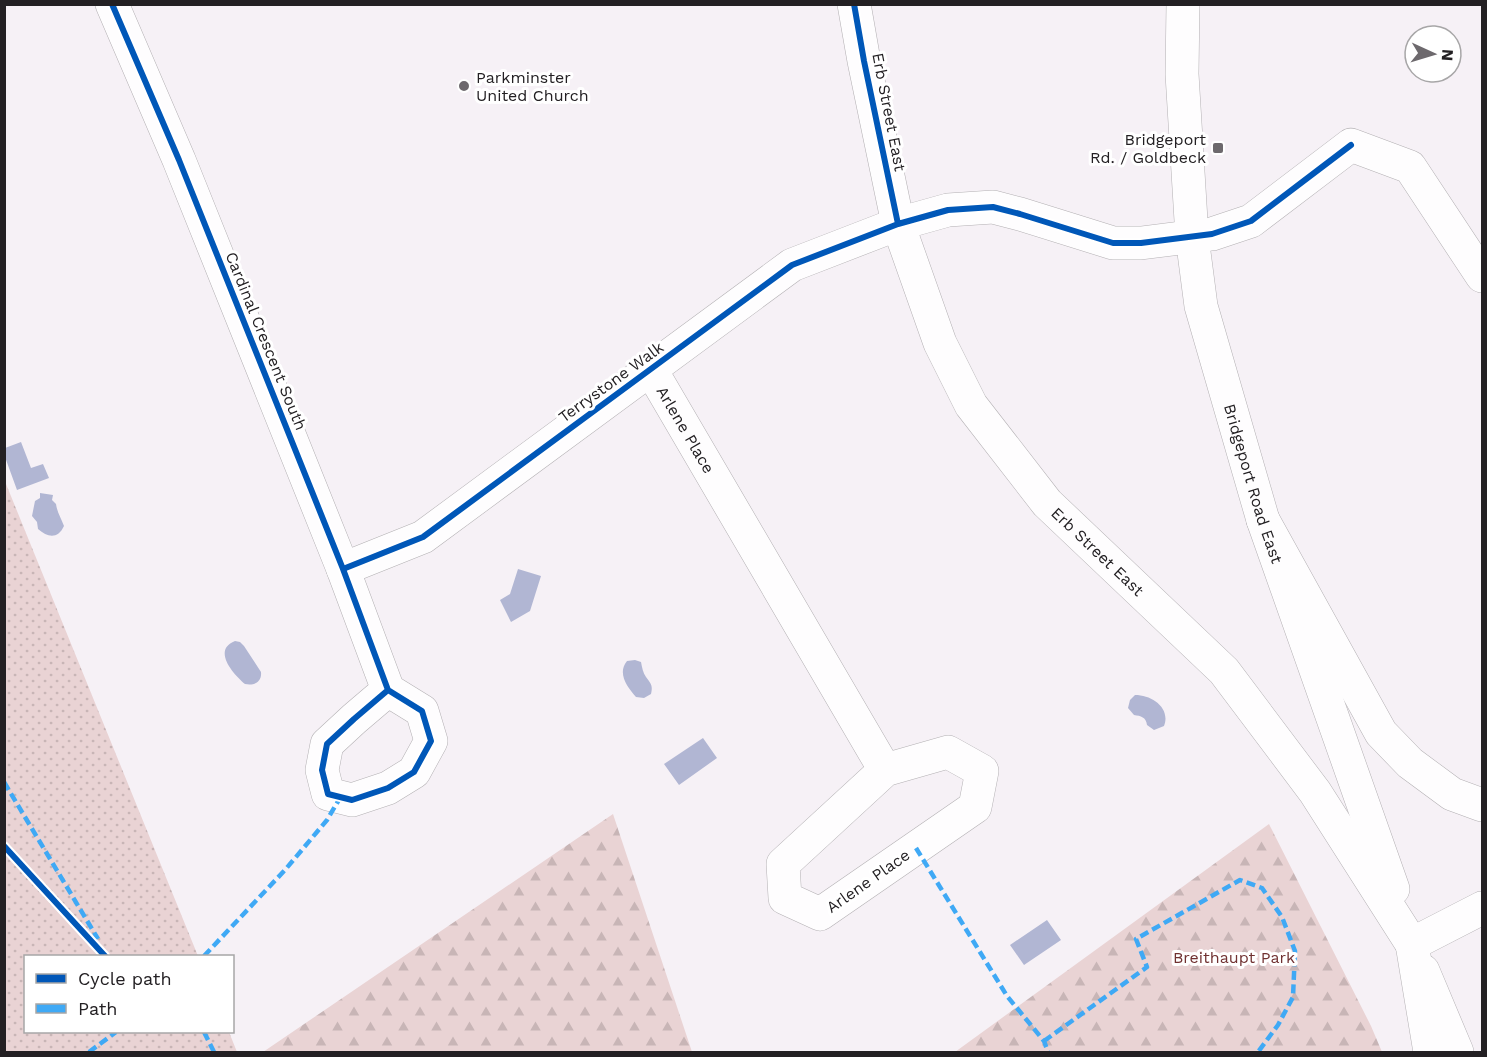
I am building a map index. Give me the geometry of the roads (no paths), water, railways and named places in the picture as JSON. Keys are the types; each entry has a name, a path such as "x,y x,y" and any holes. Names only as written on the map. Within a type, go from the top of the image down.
{"main road":[{"name":"Cardinal Crescent South","path":"112,4 179,160 343,569 388,690"},
{"name":"Erb Street East","path":"854,4 898,224 940,343 971,405 1047,502 1224,671 1315,792 1412,944"},
{"name":"Bridgeport Road East","path":"1183,4 1182,74 1192,237 1202,306 1263,520 1412,944"},
{"name":"Terrystone Walk","path":"343,569 423,537 792,265 898,224 948,210 993,207 1113,243 1142,243 1212,234 1251,221 1351,145 1410,167 1482,276"},
{"name":"Arlene Place","path":"651,370 885,770"},
{"path":"1263,520 1381,733 1410,764 1452,794 1482,805"},
{"name":"Arlene Place","path":"948,752 982,771 975,807 820,914 785,898 783,864 885,770 948,752"},
{"path":"1412,944 1482,908"},
{"path":"1412,944 1430,1053"},
{"path":"1412,944 1457,1053"}],"water":[{"path":"21,442 31,468 43,464 49,478 17,490 5,457 5,448"},
{"path":"40,493 53,495 52,500 56,504 64,526 56,535 45,534 38,529 37,522 32,516 35,501 40,498"},
{"path":"518,569 541,576 530,611 511,622 500,600 510,594"},
{"path":"235,641 244,646 261,672 259,681 254,684 245,684 227,662 225,650"},
{"path":"627,661 641,662 644,674 652,687 651,694 644,698 636,697 623,675"},
{"path":"1135,695 1148,697 1162,708 1165,714 1164,726 1154,730 1147,725 1143,717 1134,715 1128,708 1130,700"},
{"path":"703,738 717,758 679,785 664,764"},
{"path":"1047,920 1061,940 1024,965 1010,945"}],"place":[{"name":"Parkminster United Church","path":"464,86"},
{"name":"Bridgeport Rd. / Goldbeck","path":"1218,148"}],"park label":[{"name":"Breithaupt Park","path":"1234,957"}]}
